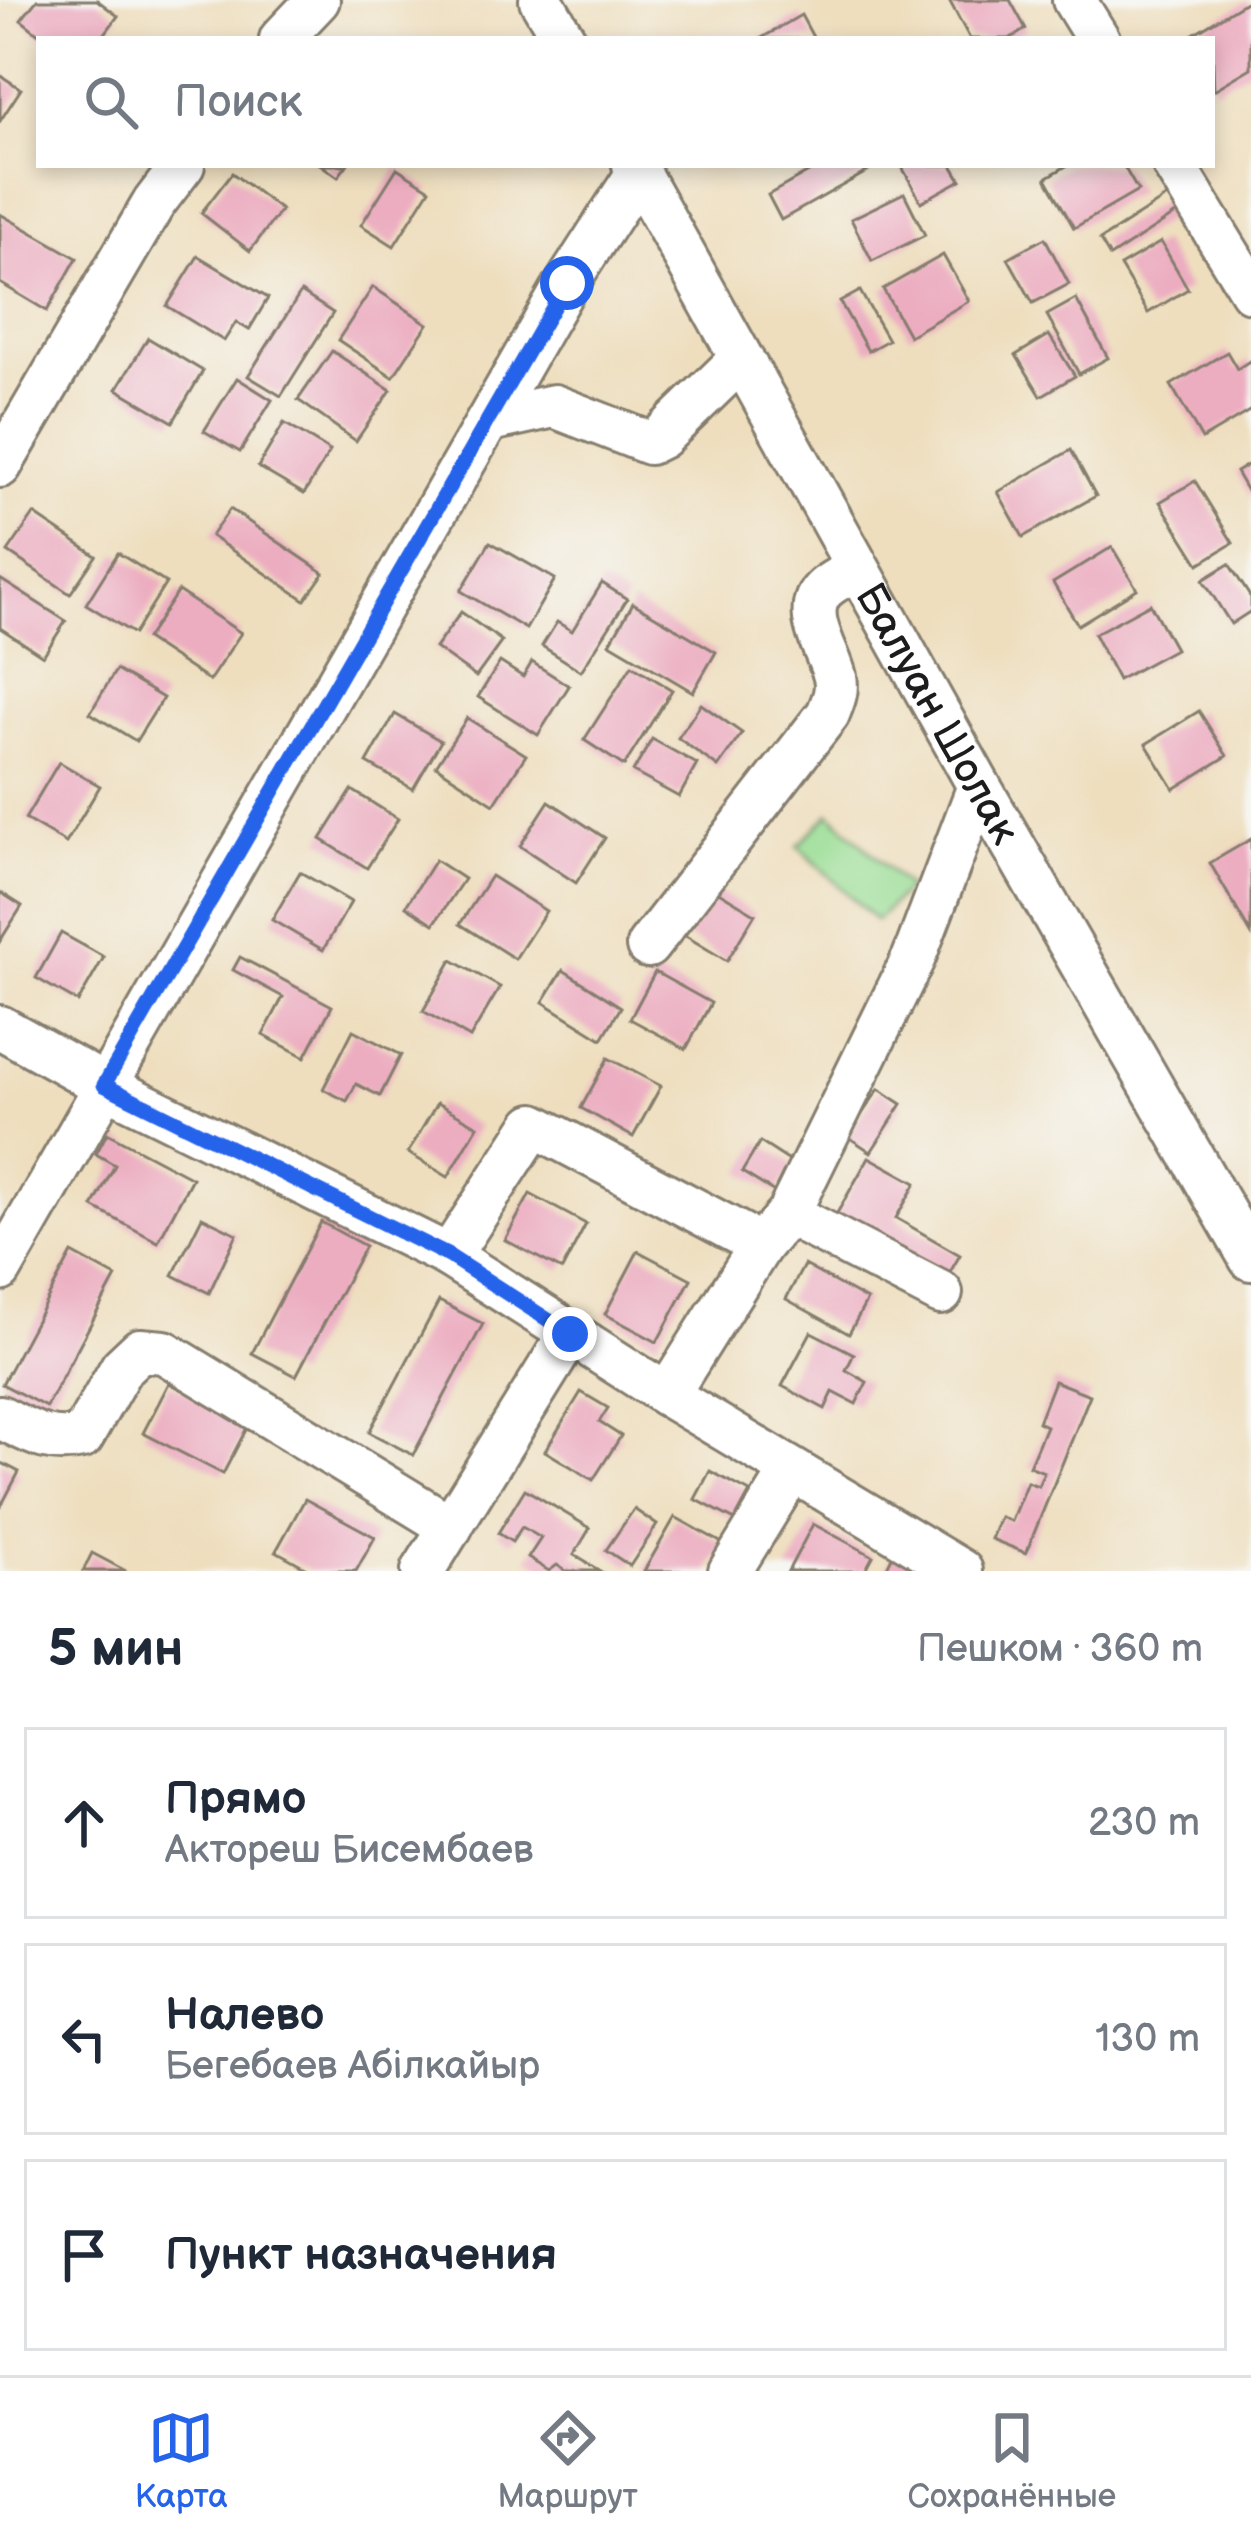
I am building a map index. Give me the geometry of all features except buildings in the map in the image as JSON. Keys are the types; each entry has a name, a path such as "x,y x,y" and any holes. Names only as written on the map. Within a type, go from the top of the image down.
{"street":[{"path":"284,36 318,0"},
{"path":"541,0 562,36"},
{"path":"1075,0 1096,36"},
{"path":"0,466 154,203 180,168"},
{"path":"1176,168 1251,291"},
{"path":"0,1270 636,169"},
{"name":"Балуан Шолак","path":"636,169 979,786 1251,1259"},
{"path":"490,420 554,406 649,443 661,437 741,359"},
{"path":"648,946 828,714 836,694 835,677 815,620 816,603 823,589 858,568"},
{"path":"667,1395 775,1229 914,957 979,786"},
{"path":"0,1027 104,1085 449,1256 791,1472 961,1571"},
{"path":"449,1256 534,1125 775,1229 941,1293"},
{"path":"423,1571 570,1334"},
{"path":"0,1417 44,1439 82,1438 122,1367 140,1351 164,1352 451,1527"},
{"path":"730,1571 791,1472"}],"green space":[{"path":"830,813 908,888 876,921 798,846"}],"route":[{"path":"567,283 104,1085 449,1256 570,1334"}]}
